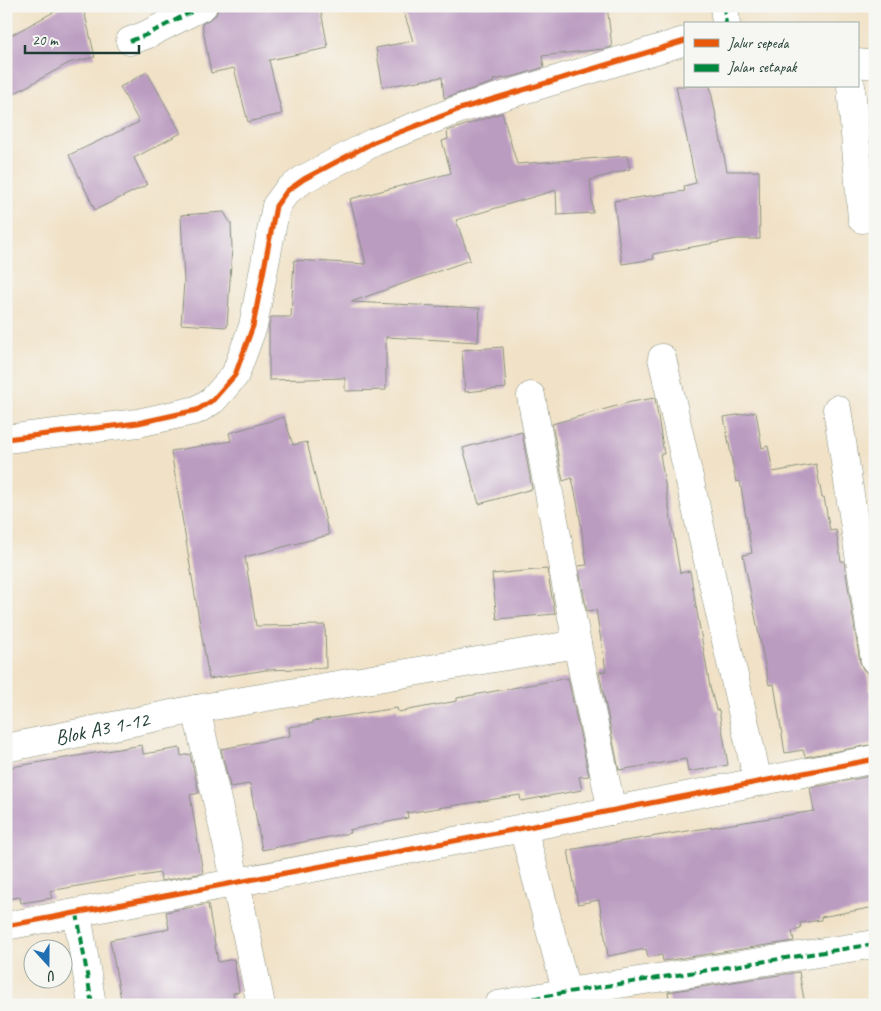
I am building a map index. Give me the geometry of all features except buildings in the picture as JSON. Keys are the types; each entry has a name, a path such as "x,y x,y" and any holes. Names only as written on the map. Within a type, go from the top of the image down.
{"street":[{"path":"130,41 146,35 203,6"},
{"path":"724,6 726,22"},
{"path":"6,440 138,423 197,410 213,400 235,375 253,326 276,206 287,190 304,179 374,142 460,109 684,41"},
{"path":"858,63 875,65"},
{"path":"850,88 862,219"},
{"path":"662,358 758,782"},
{"path":"531,396 577,644 612,811"},
{"path":"838,409 870,602 875,660"},
{"name":"Blok A3 1-12","path":"6,748 196,709 577,644"},
{"path":"196,709 236,883 261,1005"},
{"path":"6,926 875,759"},
{"path":"523,828 569,998"},
{"path":"76,913 92,1005"},
{"path":"498,1005 569,998 875,944"}],"marked path":[{"path":"130,41 146,35 203,6"},
{"path":"724,6 726,22"},
{"path":"77,913 92,1005"},
{"path":"498,1005 568,992 875,944"}],"cycle path":[{"path":"6,439 138,423 197,410 213,400 235,375 253,326 276,206 287,191 304,179 374,142 460,109 684,41"},
{"path":"6,926 875,759"}]}
